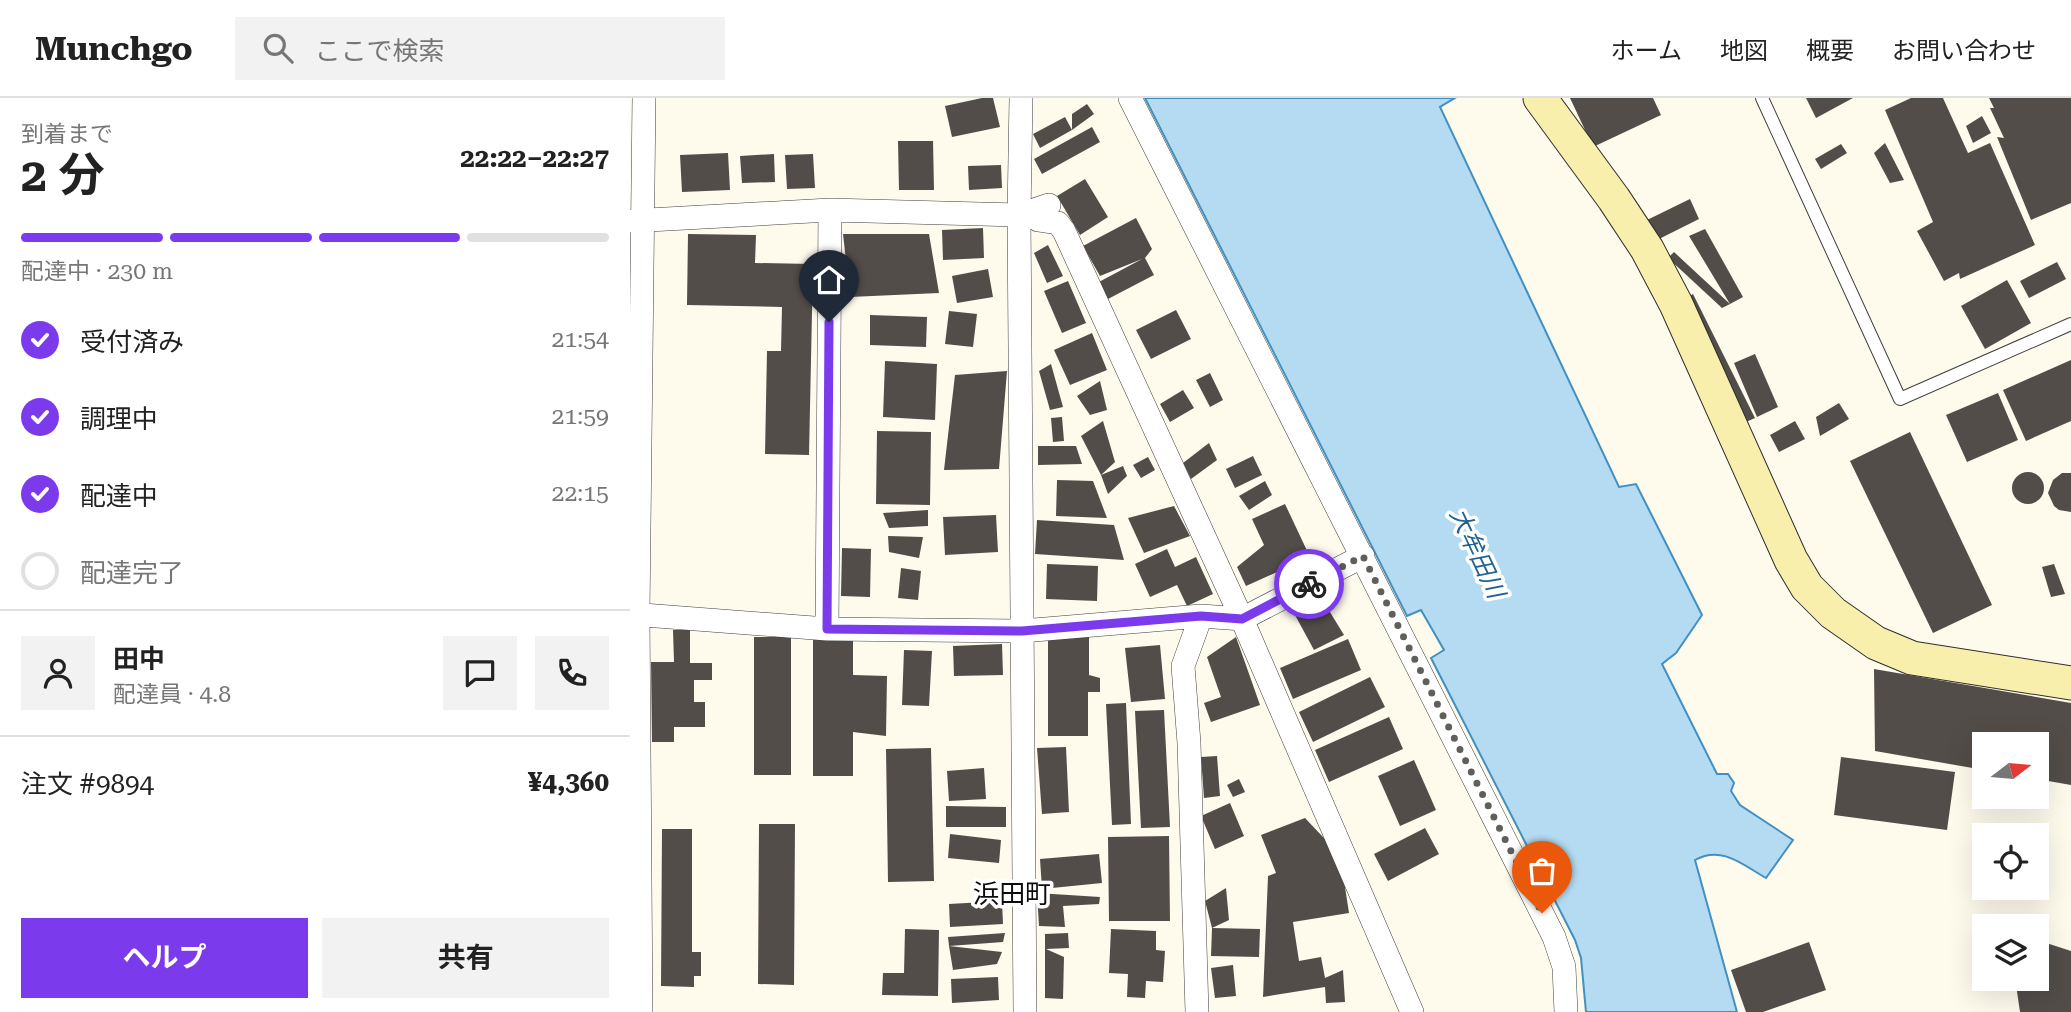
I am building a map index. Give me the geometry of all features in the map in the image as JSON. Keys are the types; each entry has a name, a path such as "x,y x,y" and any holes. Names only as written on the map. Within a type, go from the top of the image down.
{"street":[{"path":"630,1012 638,1012 634,614 636,221 644,98"},
{"path":"1021,98 1019,215 1025,1012"},
{"path":"1130,98 1554,937 1564,967 1566,1012"},
{"path":"1540,98 1647,249 1676,304 1791,560 1807,587 1833,613 1876,643 1912,658 2071,683"},
{"path":"636,221 830,210 1019,215 1049,205 1038,220 1058,223 1064,231 1242,619 1412,1012"},
{"path":"827,629 830,210"},
{"path":"634,614 827,629 1022,631 1201,616 1242,619 1363,556"},
{"path":"1197,1012 1189,743 1183,666 1201,616"}],"lane":[{"path":"1762,98 1900,399 2071,324"}],"water":[{"name":"大牟田川","path":"1145,98 1455,98 1440,107 1619,487 1636,484 1702,615 1676,653 1662,664 1717,774 1728,774 1734,783 1731,791 1740,805 1793,840 1766,878 1732,858 1714,855 1695,860 1737,1012 1586,1012 1581,958 1575,940 1431,658 1444,650 1421,610 1407,616"}],"building":[{"path":"993,98 1000,127 952,137 945,106"},
{"path":"1570,98 1653,98 1661,115 1593,147"},
{"path":"1806,98 1853,98 1816,118"},
{"path":"1911,98 1943,98 1968,153 1990,143 2035,245 1960,279 1959,273 1944,281 1917,231 1933,222 1885,110"},
{"path":"1989,98 2071,98 2071,203 2031,220 1997,137 2004,138 1990,108 1994,108"},
{"path":"1087,104 1094,114 1072,130 1072,114"},
{"path":"1982,116 1991,133 1973,143 1966,126"},
{"path":"1065,117 1072,130 1040,148 1033,134"},
{"path":"1092,127 1100,142 1042,174 1034,159"},
{"path":"898,141 933,141 934,190 899,190"},
{"path":"1885,143 1904,180 1890,183 1874,153"},
{"path":"1841,144 1847,153 1821,169 1815,159"},
{"path":"728,153 730,190 682,192 680,155"},
{"path":"774,154 775,182 742,183 740,156"},
{"path":"813,154 815,188 787,189 785,155"},
{"path":"1001,165 1002,188 969,190 968,166"},
{"path":"1085,179 1108,217 1080,235 1057,196"},
{"path":"1690,199 1699,219 1657,240 1647,220"},
{"path":"1136,218 1152,249 1145,258 1154,275 1106,300 1097,283 1142,259 1100,276 1083,246"},
{"path":"983,228 984,258 943,260 942,230"},
{"path":"1705,229 1743,297 1730,304 1689,236"},
{"path":"688,234 756,235 755,263 813,264 809,455 765,454 767,351 781,351 782,307 687,305"},
{"path":"843,234 929,234 939,293 850,297"},
{"path":"1048,245 1063,276 1047,283 1034,253"},
{"path":"1674,252 1730,304 1722,308 1668,258"},
{"path":"2057,262 2066,279 2029,298 2020,281"},
{"path":"988,269 993,297 957,303 952,276"},
{"path":"2007,280 2031,323 1985,349 1961,306"},
{"path":"1068,281 1086,323 1062,333 1044,291"},
{"path":"1693,294 1755,418 1746,422 1684,299"},
{"path":"1176,310 1191,339 1151,359 1136,330"},
{"path":"949,311 977,314 973,347 945,344"},
{"path":"870,315 927,317 926,347 870,345"},
{"path":"1092,333 1107,370 1070,385 1054,350"},
{"path":"1755,354 1778,407 1757,417 1734,363"},
{"path":"2071,360 2071,421 2026,441 2003,390"},
{"path":"885,361 937,364 935,420 883,417"},
{"path":"1051,364 1063,407 1050,410 1039,371"},
{"path":"1007,371 999,469 944,470 955,375"},
{"path":"1210,373 1223,400 1210,407 1196,380"},
{"path":"1100,381 1107,410 1090,415 1077,396"},
{"path":"1183,390 1194,408 1170,422 1160,404"},
{"path":"1998,393 2018,440 1967,462 1946,415"},
{"path":"1839,403 1849,419 1820,436 1816,417"},
{"path":"1062,417 1064,441 1053,442 1051,418"},
{"path":"1103,421 1115,462 1101,475 1081,436"},
{"path":"1795,421 1805,439 1779,452 1770,435"},
{"path":"877,431 931,432 930,505 876,504"},
{"path":"1910,432 1992,605 1933,633 1850,461"},
{"path":"1209,443 1217,460 1191,479 1183,463"},
{"path":"1038,446 1076,446 1082,464 1038,465"},
{"path":"1253,456 1262,475 1235,488 1226,469"},
{"path":"1148,457 1155,470 1141,478 1133,465"},
{"path":"1123,466 1127,476 1108,494 1101,475"},
{"path":"2028,472 2039,477 2044,488 2039,499 2028,504 2017,499 2012,488 2017,477"},
{"path":"2062,473 2071,473 2071,512 2059,510 2054,506 2048,493 2053,480"},
{"path":"1057,480 1093,481 1107,518 1056,516"},
{"path":"1265,481 1272,495 1249,510 1239,496"},
{"path":"1285,504 1310,557 1246,586 1237,567 1264,545 1252,519"},
{"path":"1174,506 1190,536 1144,553 1128,518"},
{"path":"928,510 928,526 889,528 883,513"},
{"path":"996,515 998,552 945,555 943,517"},
{"path":"1037,520 1114,525 1124,560 1035,554"},
{"path":"888,536 923,537 919,558 889,552"},
{"path":"842,548 871,549 870,597 841,596"},
{"path":"1167,549 1175,567 1196,557 1213,594 1187,606 1177,585 1150,597 1135,564"},
{"path":"1047,564 1098,566 1097,601 1046,599"},
{"path":"2054,564 2065,594 2051,597 2042,567"},
{"path":"901,568 921,571 918,600 898,598"},
{"path":"1322,599 1344,635 1314,650 1295,615"},
{"path":"673,630 690,630 690,663 712,663 712,680 694,680 694,702 705,702 705,727 674,727 674,742 652,742 651,662 674,662"},
{"path":"754,637 791,637 791,775 754,775"},
{"path":"813,637 853,637 853,675 887,676 886,736 853,732 853,776 813,776"},
{"path":"1048,637 1089,637 1089,675 1100,678 1100,692 1088,692 1088,736 1048,736"},
{"path":"1236,637 1260,705 1211,722 1204,703 1221,697 1207,657"},
{"path":"1348,639 1361,670 1293,699 1280,668"},
{"path":"1002,644 1003,675 954,676 953,646"},
{"path":"1160,645 1165,699 1131,702 1125,648"},
{"path":"904,650 932,651 929,706 902,705"},
{"path":"1874,669 2071,703 2071,785 2049,781 2049,732 1972,732 1972,768 1875,751"},
{"path":"1370,677 1385,707 1313,742 1299,712"},
{"path":"1126,703 1131,824 1112,825 1106,704"},
{"path":"1164,710 1170,827 1141,828 1135,711"},
{"path":"1389,717 1403,749 1329,782 1315,750"},
{"path":"1066,747 1069,812 1042,814 1037,748"},
{"path":"931,748 934,881 888,882 886,749"},
{"path":"1217,756 1220,796 1204,798 1201,757"},
{"path":"1841,757 1955,772 1947,830 1834,815"},
{"path":"1414,760 1436,810 1400,826 1378,776"},
{"path":"984,768 986,799 949,801 947,771"},
{"path":"1239,779 1245,792 1233,797 1227,785"},
{"path":"1230,803 1244,836 1215,849 1201,816"},
{"path":"946,806 1006,807 1006,827 946,827"},
{"path":"1305,818 1340,855 1349,913 1293,922 1299,961 1321,957 1325,978 1343,970 1345,1002 1326,1003 1325,987 1263,997 1268,876 1276,873 1261,835"},
{"path":"759,824 795,824 794,985 758,984"},
{"path":"1425,828 1439,854 1388,881 1374,854"},
{"path":"662,829 692,829 692,952 701,952 701,976 694,976 694,987 661,986"},
{"path":"950,834 1001,840 999,863 948,858"},
{"path":"1169,836 1170,921 1109,921 1108,837"},
{"path":"1099,854 1102,883 1042,889 1040,859"},
{"path":"1226,888 1229,920 1212,928 1205,901"},
{"path":"1037,893 1100,897 1099,904 1063,906 1065,927 1039,926"},
{"path":"1002,901 1003,924 950,927 949,904"},
{"path":"1212,928 1260,929 1259,957 1211,956"},
{"path":"905,929 939,930 938,996 882,995 883,973 904,973"},
{"path":"1111,929 1156,931 1156,950 1165,951 1163,982 1146,981 1145,998 1127,997 1128,974 1109,973"},
{"path":"1005,933 1003,942 949,946 948,937"},
{"path":"1068,933 1069,948 1046,949 1064,957 1063,999 1045,998 1045,934"},
{"path":"1809,942 1826,990 1763,1012 1746,1012 1731,970"},
{"path":"2049,944 2071,951 2071,1012 2020,1012 2017,991 2049,991"},
{"path":"949,946 1002,952 997,964 953,970"},
{"path":"1233,965 1236,996 1215,998 1211,968"},
{"path":"998,977 999,1000 952,1003 951,979"}],"way so far":[{"path":"1309,584 1363,556 1542,913"}],"district":[{"name":"浜田町","path":"1012,894"}],"route":[{"path":"829,322 827,629 1022,631 1201,616 1242,619 1309,584"}]}
